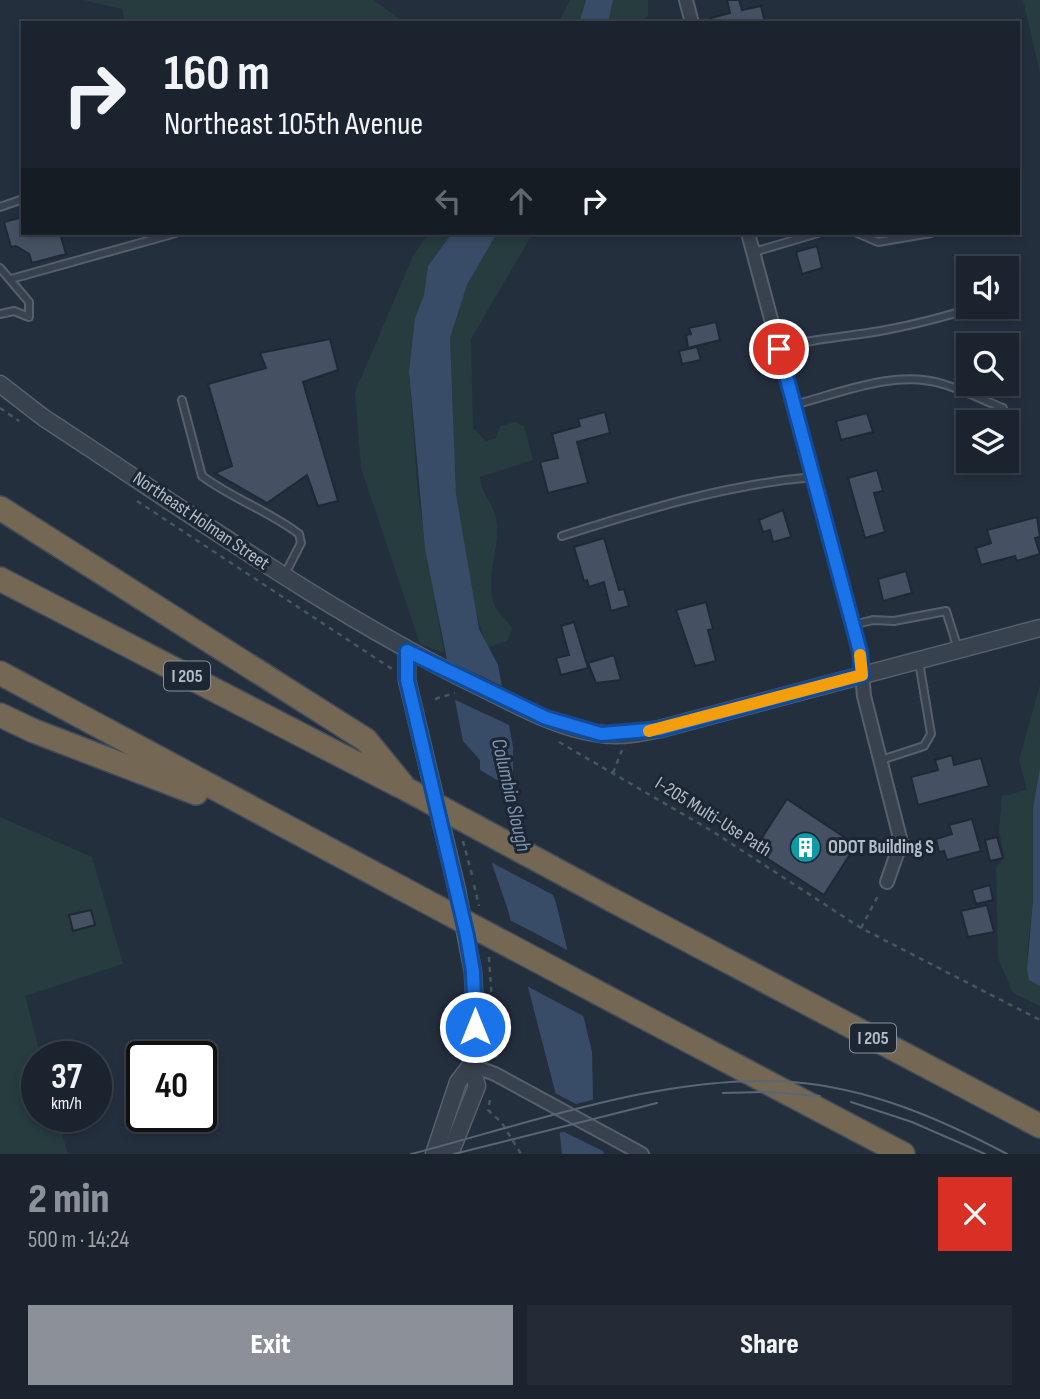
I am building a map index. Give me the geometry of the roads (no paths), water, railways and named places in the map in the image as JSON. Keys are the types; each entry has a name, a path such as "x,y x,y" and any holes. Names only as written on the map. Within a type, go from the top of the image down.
{"highway":[{"path":"0,508 366,740 406,789"},
{"name":"I 205","path":"0,579 406,789 1040,1126"},
{"path":"0,673 284,827 903,1154"},
{"path":"0,715 34,731 284,827"}],"street":[{"path":"686,0 691,21"},
{"path":"751,235 853,625 864,696 901,842 887,882"},
{"name":"Northeast Holman Street","path":"0,384 44,418 284,576 407,651 512,702 584,731 628,734 660,729 1040,628"},
{"path":"407,651 407,680 457,890 473,972 475,1013 471,1065 477,1086 450,1154"},
{"path":"471,1065 495,1074 642,1154"},
{"path":"434,1154 458,1082 471,1065"}],"lane":[{"path":"0,208 21,200"},
{"path":"142,235 144,242"},
{"path":"12,279 169,235"},
{"path":"754,252 811,235"},
{"path":"862,235 878,242 919,235"},
{"path":"0,268 29,302 29,317 14,311 0,314"},
{"path":"779,349 808,340 905,326 956,312"},
{"path":"794,405 877,383 904,380 940,383 1003,408"},
{"path":"182,400 202,476 245,504 279,518 299,534 301,543 284,576"},
{"path":"562,537 680,500 777,480 814,477"},
{"path":"853,625 873,620 894,621 946,611 958,649"},
{"path":"881,760 924,746 932,734 918,660"}],"water":[{"path":"586,0 613,0 608,21 580,21"},
{"name":"Columbia Slough","path":"451,235 496,235 467,285 450,338 456,494 479,629 498,665 513,747 513,791 556,903 592,1052 593,1099 604,1154 562,1154 555,1091 508,910 480,829 480,760 463,741 425,548 409,371 415,318 424,295 428,266"},
{"path":"1040,768 1040,986 1029,980 1027,970 1033,900 1033,808"}],"tram line":[{"path":"411,1154 600,1103 697,1085 745,1081 821,1085 876,1098 956,1128 1007,1154"},
{"path":"723,1093 769,1092 820,1096"},
{"path":"851,1102 912,1122 985,1154"},
{"path":"454,1154 657,1103"}],"place":[{"name":"ODOT Building S","path":"805,847"}]}
